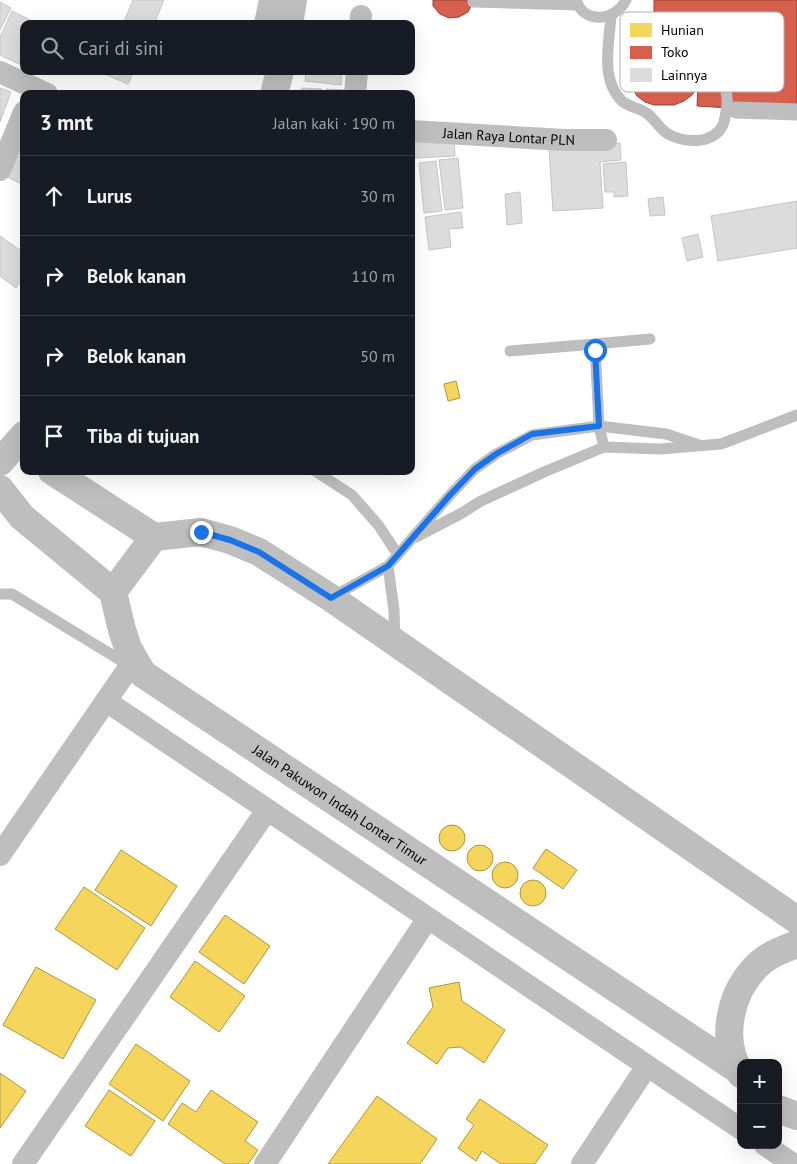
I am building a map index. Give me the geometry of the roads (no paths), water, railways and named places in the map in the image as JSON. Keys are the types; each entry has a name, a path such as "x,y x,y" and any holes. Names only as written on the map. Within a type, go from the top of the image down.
{"street":[{"path":"269,20 273,0"},
{"path":"290,20 293,0"},
{"path":"0,72 33,90"},
{"path":"259,90 260,75"},
{"path":"275,90 279,75"},
{"path":"355,90 357,75"},
{"path":"0,170 20,122"},
{"name":"Jalan Raya Lontar PLN","path":"415,132 565,140 606,140"},
{"path":"58,475 154,537 201,532 230,540 259,552 331,598 797,920"},
{"path":"0,489 22,517 113,592 154,537"},
{"name":"Jalan Pakuwon Indah Lontar Timur","path":"113,592 122,630 137,670 737,1070"},
{"path":"0,856 106,701 137,670"},
{"path":"106,701 737,1126"},
{"path":"23,1164 267,810"},
{"path":"265,1164 428,918"},
{"path":"737,1065 730,1043 730,1016 738,990 754,968 776,952 797,944"},
{"path":"582,1164 647,1066"},
{"path":"782,1110 797,1116"},
{"path":"771,1149 793,1164"}],"lane":[{"path":"473,2 577,2 584,12 592,17 601,18 618,12 626,0"},
{"path":"610,16 608,72 614,90 623,102 648,113 668,134 697,142 711,136 724,124 727,92"},
{"path":"797,109 735,107 735,113 797,115"},
{"path":"510,351 650,340"},
{"path":"595,344 599,426 604,447"},
{"path":"410,540 481,501 604,447 660,449 721,444 797,416"},
{"path":"331,598 388,566 475,469 496,454 532,434 599,426 666,434 699,445"},
{"path":"321,475 352,495 365,508 398,555"},
{"path":"388,566 394,610 395,644"},
{"path":"0,594 12,594 137,670"}]}
